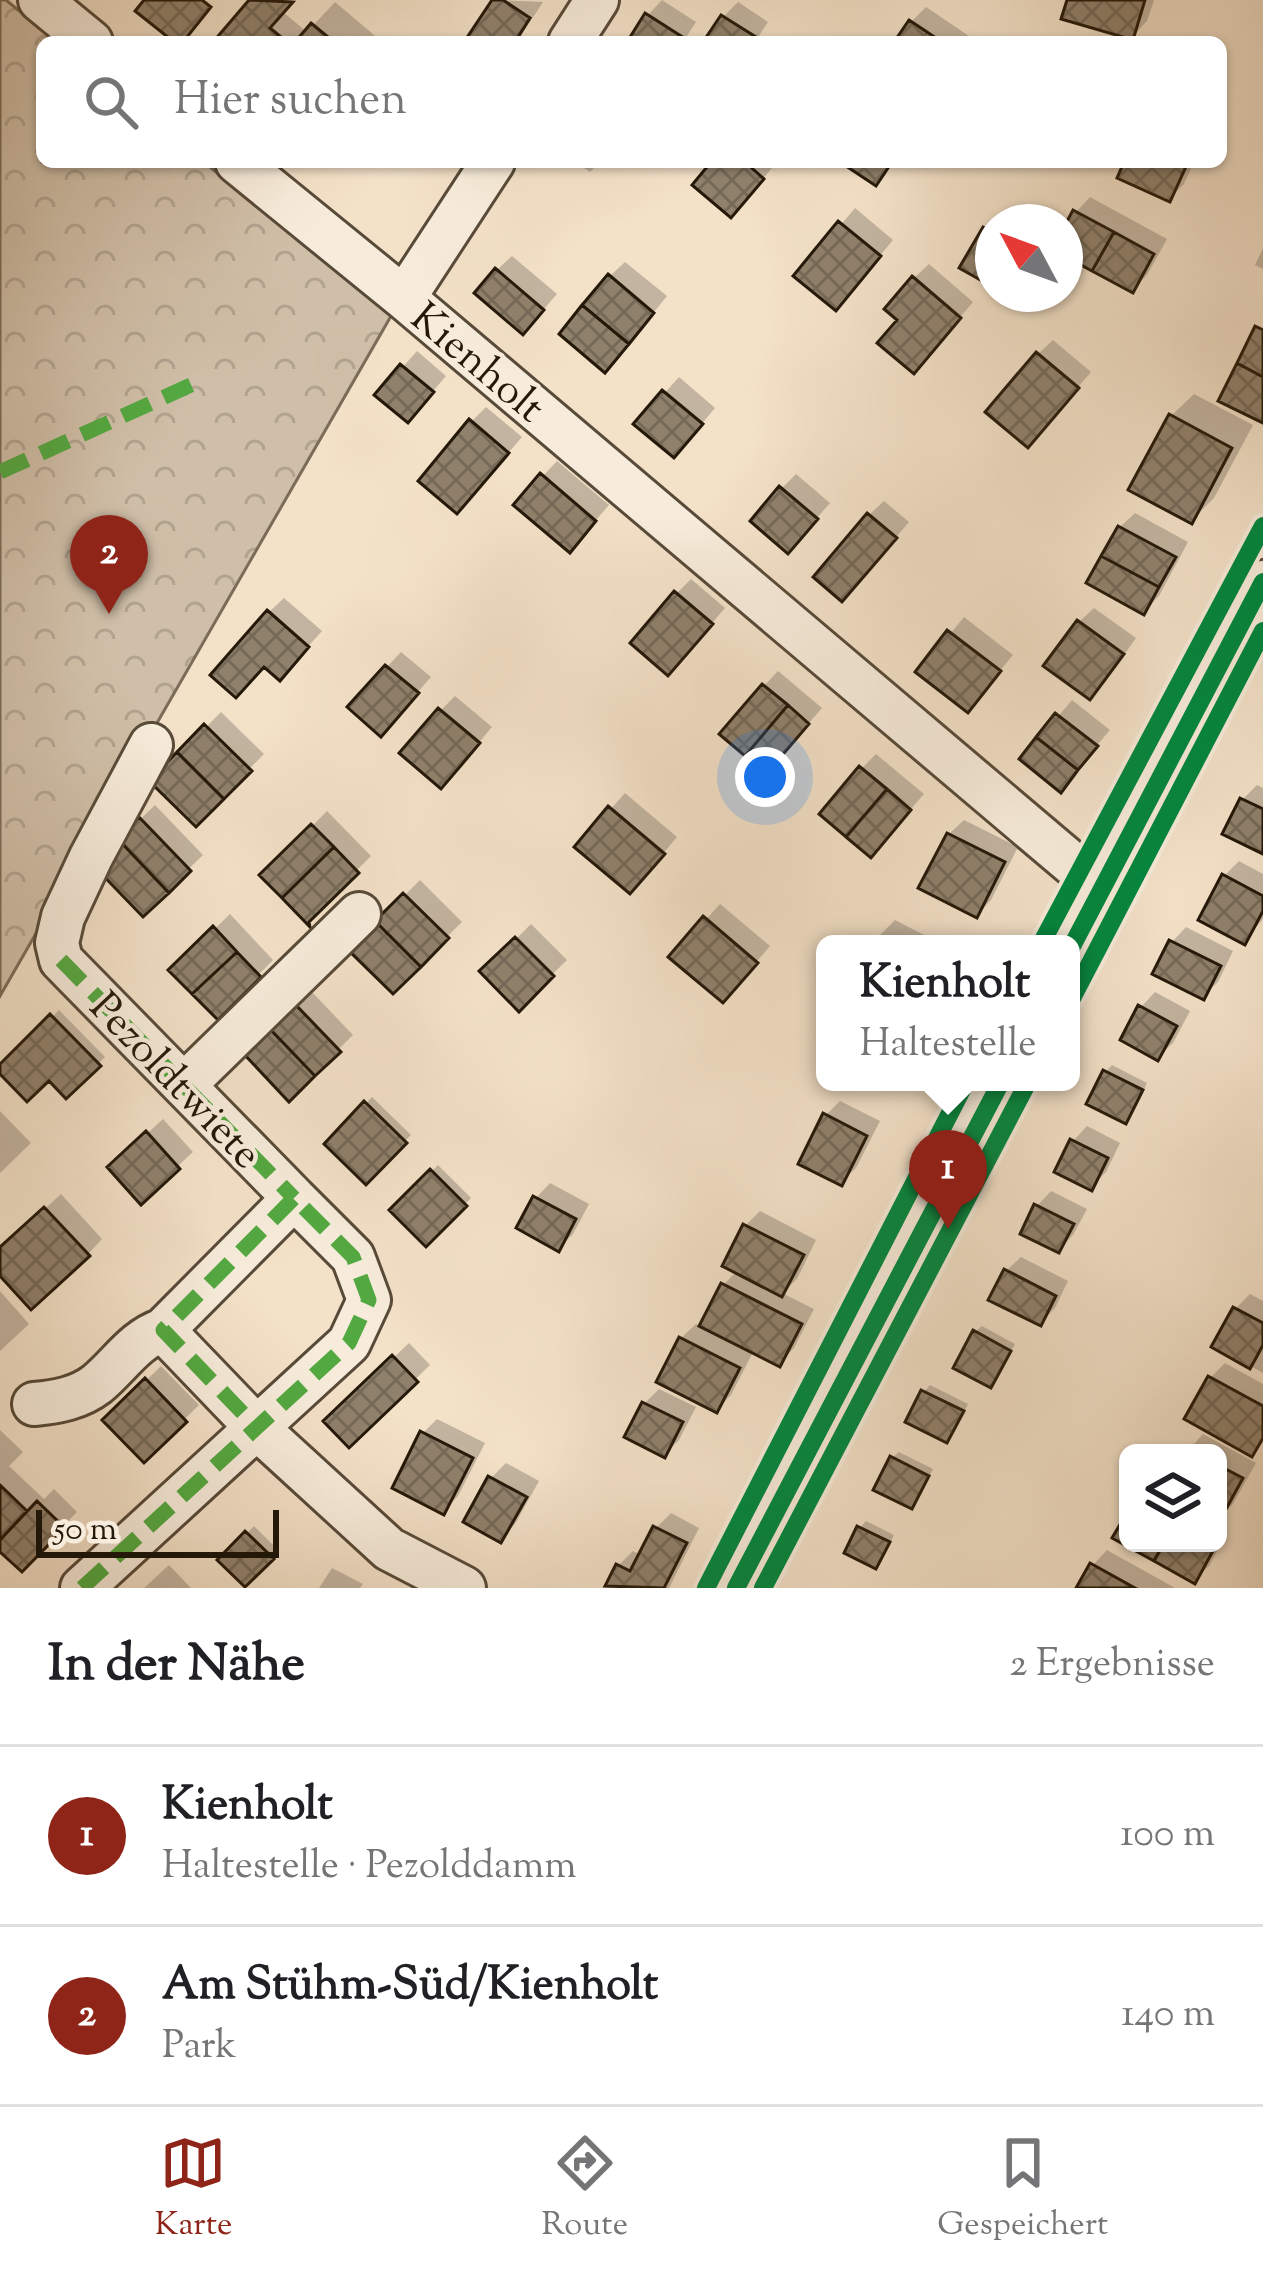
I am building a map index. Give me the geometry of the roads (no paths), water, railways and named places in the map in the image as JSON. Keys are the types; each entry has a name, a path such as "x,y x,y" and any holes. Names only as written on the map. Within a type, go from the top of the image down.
{"street":[{"path":"40,0 84,36"},
{"path":"574,36 597,0"},
{"name":"Kienholt","path":"245,168 1102,889"},
{"path":"404,298 489,168"},
{"path":"1078,935 1263,581"},
{"name":"Pezoldtwiete","path":"82,1588 349,1342 369,1300 353,1258 61,960 57,943 64,917 151,745"},
{"path":"184,1085 359,914"},
{"path":"736,1588 996,1091"},
{"name":"Pezoldtwiete","path":"34,1404 82,1394 98,1383 148,1335 163,1330 294,1198"},
{"path":"163,1330 258,1429 388,1549 464,1588"}],"place":[{"name":"Am Stühm-Süd/Kienholt","path":"109,614"},
{"name":"Kienholt","path":"948,1229"}]}
